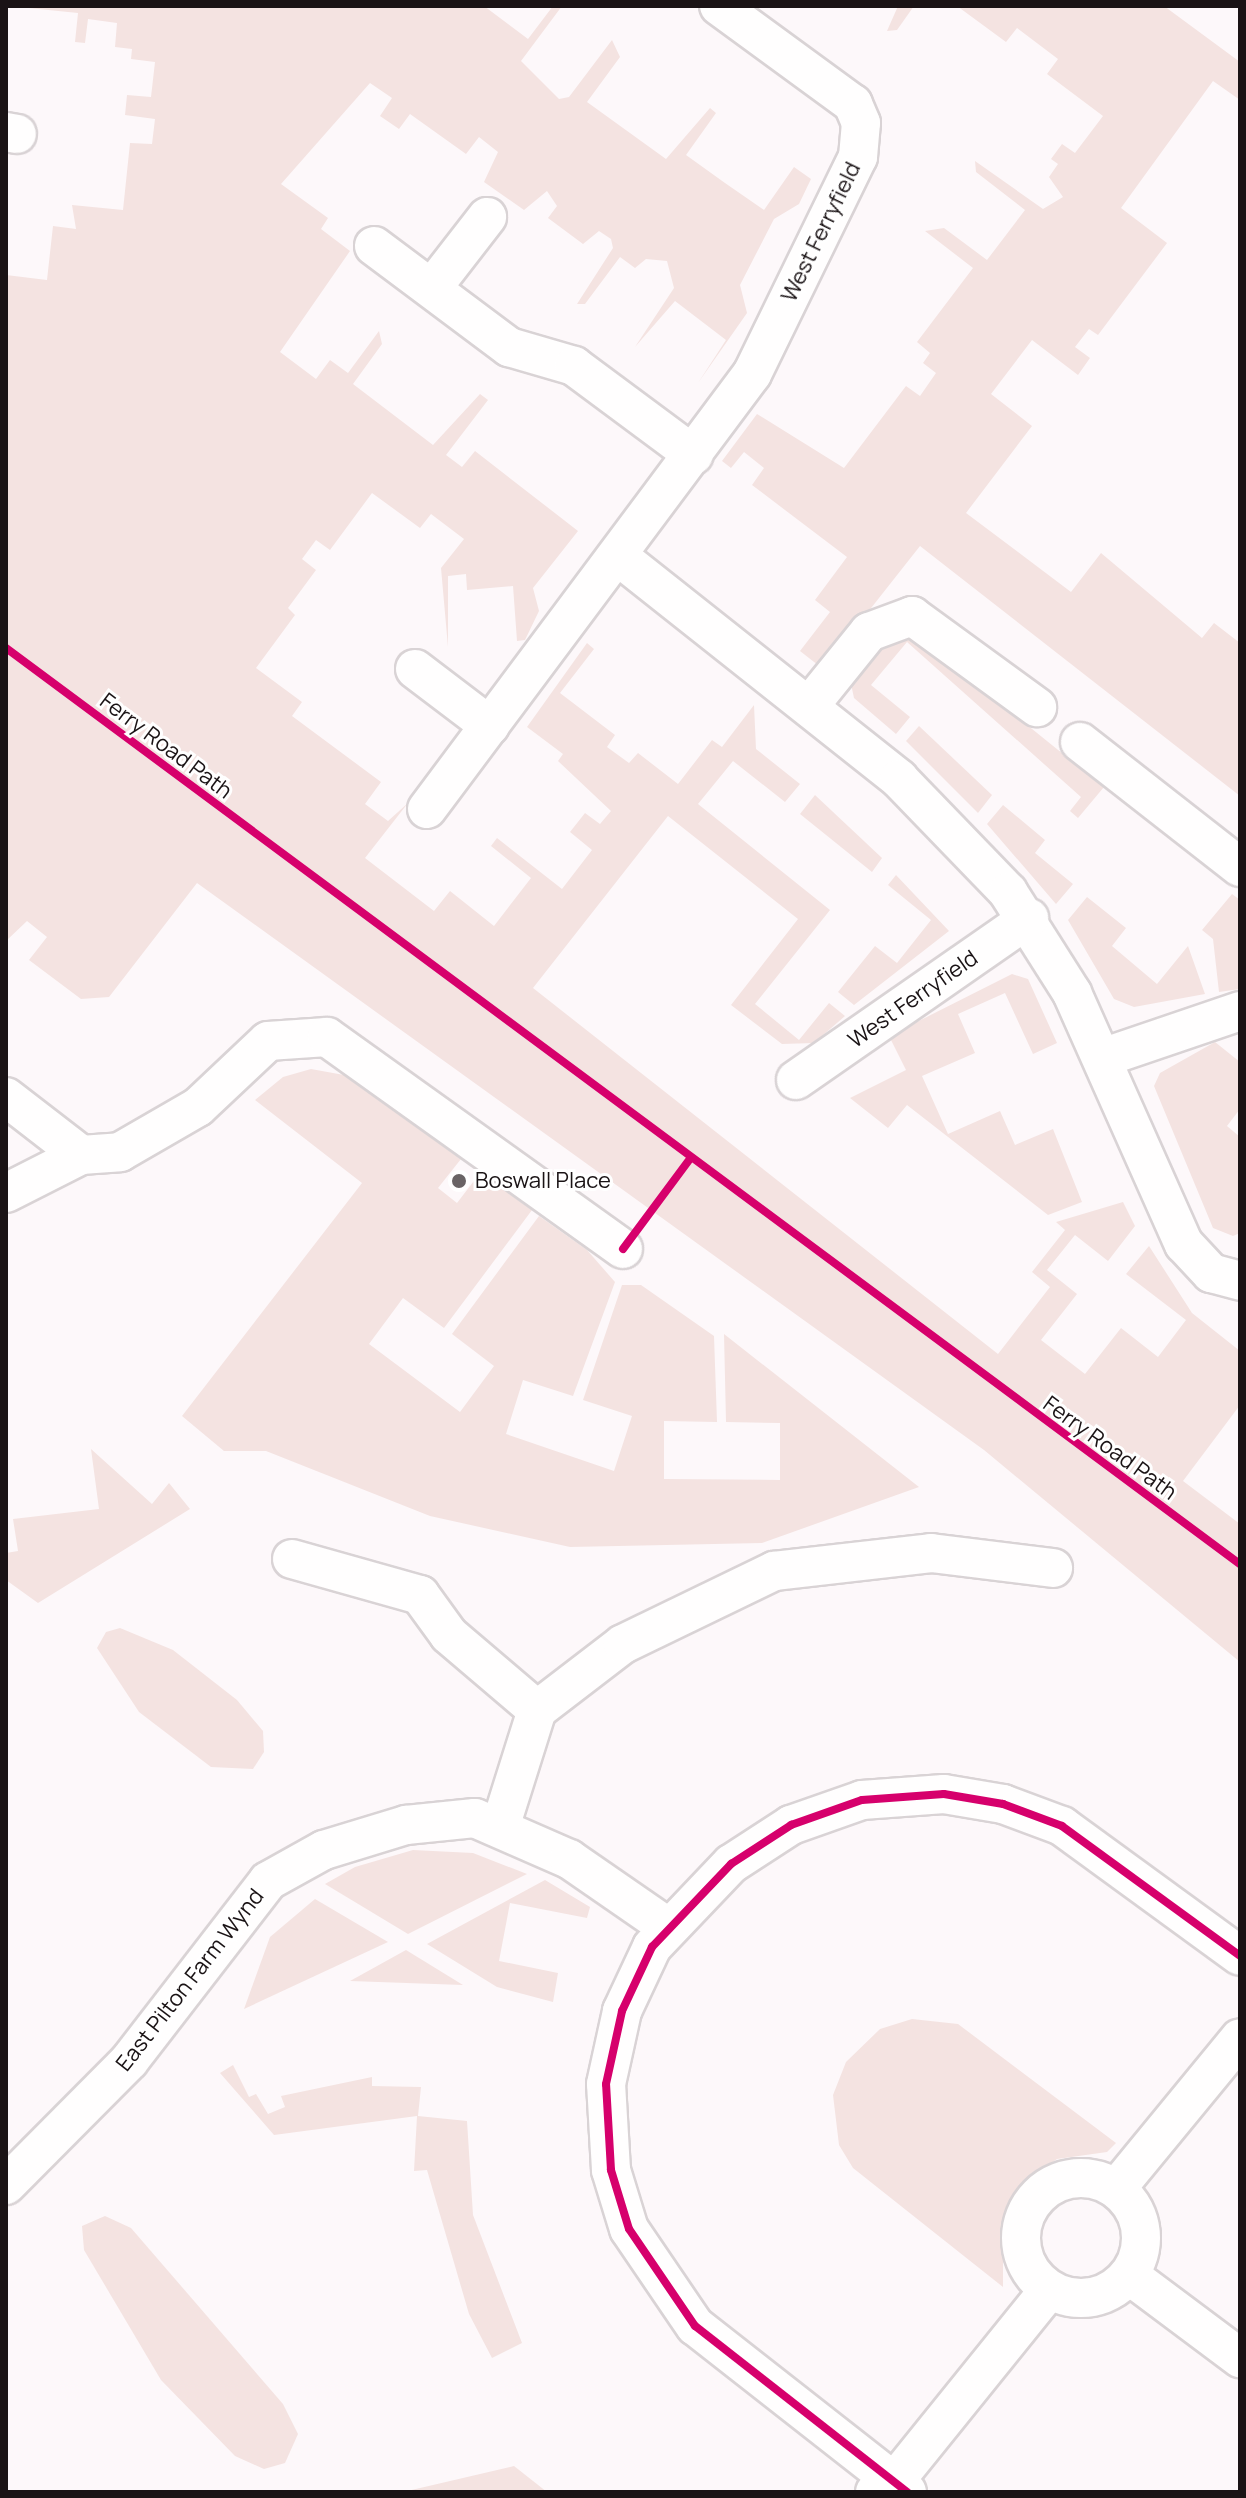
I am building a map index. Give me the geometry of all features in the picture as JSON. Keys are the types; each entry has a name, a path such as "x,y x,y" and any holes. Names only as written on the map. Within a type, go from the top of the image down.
{"street":[{"name":"West Ferryfield","path":"427,809 694,455 761,357 862,140 853,104 835,87 719,6"},
{"path":"432,288 487,217"},
{"path":"374,246 509,347 583,372 694,455"},
{"path":"618,556 810,705 941,818 1029,918 1102,1058 1184,1244 1211,1273 1240,1281"},
{"path":"810,705 869,632 912,616 1037,707"},
{"path":"415,669 490,726"},
{"path":"1080,742 1240,867"},
{"name":"West Ferryfield","path":"796,1080 1029,918"},
{"path":"1102,1058 1240,1011"},
{"path":"6,1193 81,1155 120,1152 165,1131 243,1059 297,1034 347,1045 623,1249"},
{"path":"6,1097 81,1155"},
{"path":"501,1824 537,1710 623,1644 774,1571 931,1553 1053,1568"},
{"path":"292,1559 420,1595 449,1635 537,1710"},
{"path":"1049,2290 892,2489 695,2326 629,2229 607,2145 608,2066 622,2011 666,1926 731,1864 791,1825 862,1800 944,1794 1003,1804 1062,1826 1240,1956"},
{"name":"East Pilton Farm Wynd","path":"6,2185 129,2061 251,1900 284,1869 406,1825 475,1818 501,1824 615,1885 666,1926"},
{"path":"1116,2189 1240,2038"},
{"path":"1079,2178 1116,2189 1138,2219 1138,2258 1129,2275 1083,2299 1049,2290 1024,2261 1022,2223 1030,2205 1060,2181 1079,2178"},
{"path":"1129,2275 1240,2358"}],"shaded area":[{"path":"9,6 484,6 528,39 553,6 562,6 521,61 559,99 569,97 612,40 620,57 587,102 666,159 710,108 716,113 686,155 725,183 764,210 794,167 811,179 799,204 774,219 740,285 747,313 698,383 726,340 675,301 635,347 674,288 667,261 646,259 635,268 620,257 585,304 577,304 613,248 611,239 599,231 583,244 548,218 557,206 547,191 524,210 484,182 498,152 479,137 466,154 410,114 399,129 380,116 392,98 370,83 281,184 328,218 321,229 350,251 280,352 316,379 330,360 348,373 379,331 382,344 353,384 433,445 480,394 488,400 446,455 462,467 475,451 578,531 533,588 539,611 525,640 517,641 513,586 467,590 466,574 448,576 448,647 441,568 464,539 431,514 420,528 372,493 330,550 316,540 302,559 316,570 288,608 295,615 256,668 302,702 292,716 381,782 365,804 388,821 408,803 365,858 434,911 450,891 494,926 531,878 491,846 497,838 562,889 592,850 570,832 585,813 600,824 611,811 558,761 563,754 527,727 587,643 594,649 560,693 615,735 607,747 629,763 638,753 678,784 712,740 722,747 754,705 756,749 800,784 785,802 733,761 698,804 830,910 755,1004 799,1040 829,1003 845,1016 814,1043 782,1044 731,1005 798,919 668,816 533,988 998,1354 1050,1287 1032,1272 1065,1230 1056,1222 1123,1202 1135,1226 1108,1261 1075,1235 1047,1270 1077,1294 1041,1340 1085,1374 1121,1328 1158,1357 1186,1320 1126,1274 1149,1246 1192,1313 1240,1351 1240,1405 1183,1481 1240,1524 1240,1662 984,1450 197,883 109,997 81,999 29,960 47,937 27,921 6,941 6,275 47,280 53,226 76,229 72,205 123,210 130,143 152,144 155,119 125,115 127,95 151,97 155,62 131,59 132,49 115,47 117,23 88,19 85,43 75,42 78,13"},
{"path":"898,6 914,6 897,30 887,31"},
{"path":"957,6 1164,6 1240,62 1240,100 1213,81 1121,208 1167,243 1098,335 1089,329 1075,347 1090,358 1078,375 1032,340 991,394 1032,426 966,513 1071,592 1101,553 1202,638 1214,623 1240,643 1240,796 920,546 823,669 800,651 830,612 815,600 847,557 752,485 764,468 744,452 731,468 722,461 757,414 844,468 906,386 920,396 936,373 923,363 930,353 917,342 973,268 925,231 944,228 987,260 1025,210 976,172 975,161 1043,209 1063,197 1049,177 1058,164 1051,159 1062,144 1075,153 1103,116 1047,74 1058,59 1017,28 1006,42"},
{"path":"913,633 1104,787 1078,818 1070,811 1081,797 907,642 871,685 910,717 896,734 854,698 851,684 885,639"},
{"path":"919,726 992,795 978,813 906,741"},
{"path":"815,795 882,858 872,872 800,814"},
{"path":"1003,805 1045,840 1035,853 1073,884 1056,904 987,824"},
{"path":"896,875 949,931 854,1005 838,992 875,946 897,963 931,920 888,885"},
{"path":"1232,894 1240,900 1240,989 1219,992 1213,939 1202,930"},
{"path":"1087,897 1126,928 1112,946 1157,984 1188,946 1205,994 1134,1007 1114,999 1068,920"},
{"path":"1012,974 1028,979 1057,1043 1033,1054 1005,993 958,1014 975,1053 922,1076 948,1134 1000,1111 1015,1145 1053,1129 1082,1202 1048,1215 907,1105 888,1128 850,1098 906,1070 889,1036"},
{"path":"1215,1042 1240,1062 1240,1109 1227,1126 1240,1137 1240,1233 1233,1236 1213,1228 1154,1086 1160,1073"},
{"path":"311,1069 344,1075 461,1159 438,1188 457,1203 480,1173 532,1210 444,1328 403,1298 369,1344 460,1412 494,1366 452,1334 539,1216 587,1250 615,1282 573,1396 523,1380 506,1434 614,1471 632,1416 583,1400 622,1285 641,1285 714,1336 717,1422 664,1421 664,1479 780,1480 780,1423 726,1422 724,1334 919,1487 762,1543 570,1547 430,1516 266,1451 224,1451 182,1416 362,1183 255,1100 283,1077"},
{"path":"91,1449 152,1504 169,1483 190,1509 38,1603 6,1580 6,1553 18,1551 13,1519 99,1509"},
{"path":"120,1628 173,1650 237,1700 263,1731 264,1752 253,1769 211,1767 139,1712 97,1648 106,1632"},
{"path":"413,1850 473,1853 527,1874 408,1934 325,1884 355,1867"},
{"path":"545,1880 590,1907 587,1918 510,1903 499,1961 558,1973 553,2002 497,1987 427,1944"},
{"path":"315,1899 388,1942 244,2009 270,1937"},
{"path":"406,1950 463,1985 350,1981"},
{"path":"912,2019 958,2024 1116,2143 1107,2152 1057,2159 1024,2183 1003,2224 1003,2287 853,2168 839,2145 833,2095 846,2062 880,2029"},
{"path":"233,2065 249,2097 256,2094 268,2114 285,2107 281,2096 372,2077 372,2086 421,2087 418,2116 467,2121 473,2215 522,2343 492,2358 469,2314 427,2170 414,2171 417,2116 274,2135 220,2073"},
{"path":"105,2216 131,2228 283,2404 298,2434 285,2463 264,2469 235,2456 161,2380 84,2250 82,2226"},
{"path":"514,2466 547,2492 403,2492"}],"cycle path":[{"name":"Ferry Road Path","path":"6,648 1240,1564"},
{"path":"623,1249 689,1160"},
{"path":"907,2492 695,2326 629,2229 611,2170 606,2084 622,2011 652,1947 731,1864 791,1825 862,1800 944,1794 1003,1804 1062,1826 1240,1956"}],"place":[{"name":"Boswall Place","path":"459,1181"}]}
